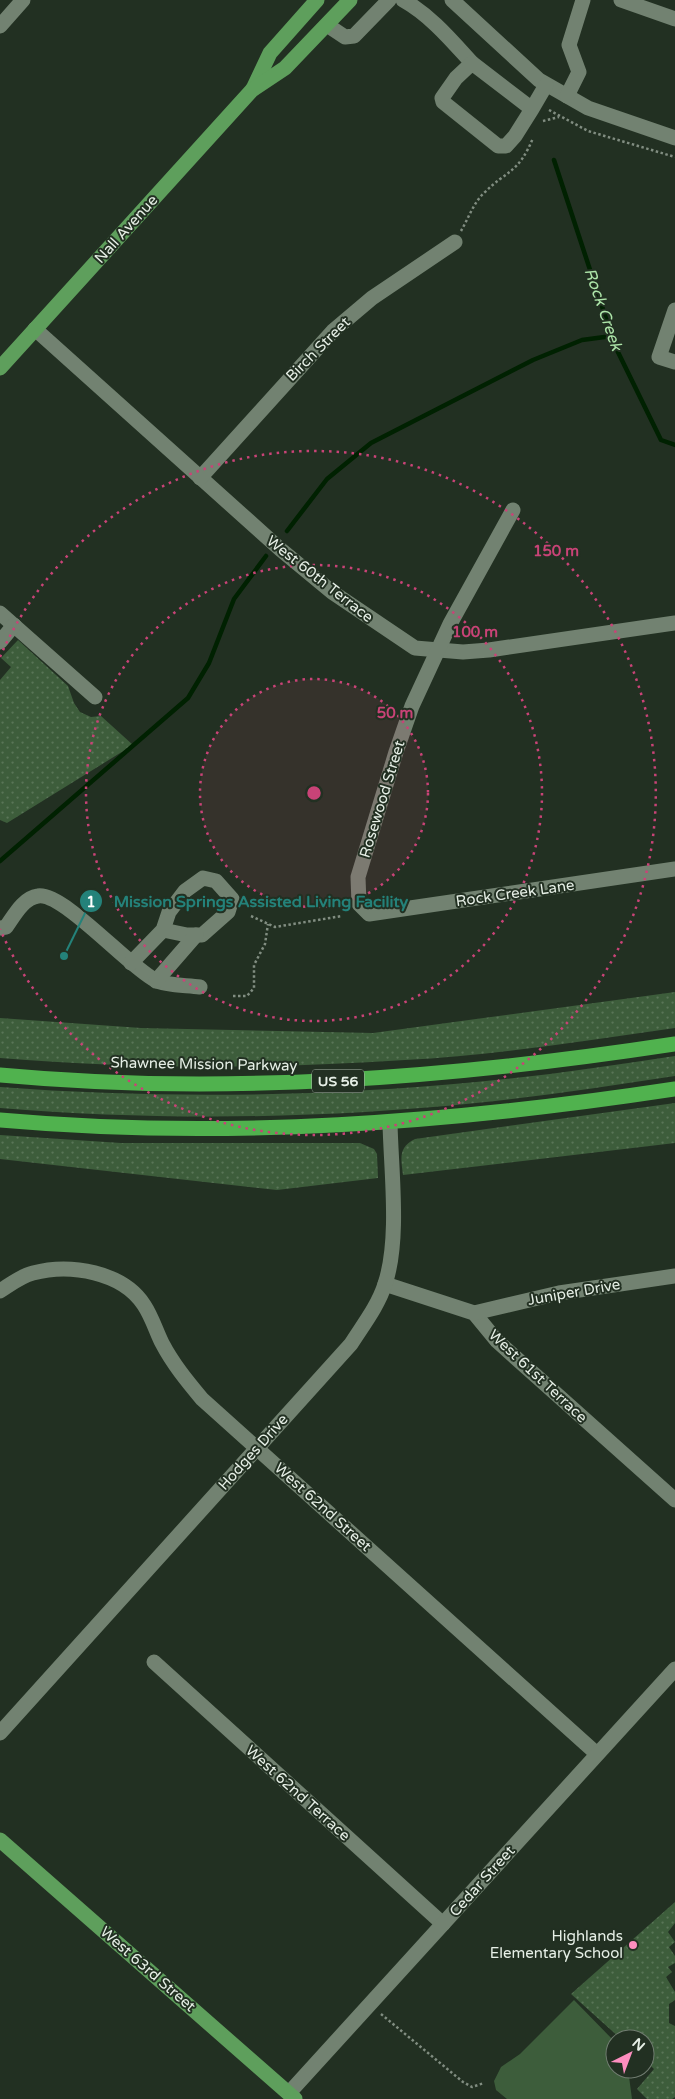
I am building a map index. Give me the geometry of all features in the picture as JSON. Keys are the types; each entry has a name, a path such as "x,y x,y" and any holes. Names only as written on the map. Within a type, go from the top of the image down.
{"highway":[{"name":"Shawnee Mission Parkway","path":"0,1075 108,1081 299,1083 478,1070 675,1044"},
{"path":"0,1120 109,1127 310,1127 390,1123 591,1102 675,1089"}],"main road":[{"name":"Nall Avenue","path":"252,90 270,53 317,0"},
{"name":"Nall Avenue","path":"0,368 252,90 285,68 350,0"},
{"name":"West 63rd Street","path":"0,1840 292,2096"}],"street":[{"path":"0,26 23,0"},
{"path":"327,25 345,37 354,36 389,0"},
{"path":"403,0 412,5 444,32 472,63 532,109"},
{"path":"452,0 546,85 588,108 675,138"},
{"path":"567,96 579,72 568,45 583,0"},
{"path":"621,0 675,19"},
{"path":"472,63 456,78 442,98 443,102 498,146 506,146 515,136 546,85"},
{"name":"Birch Street","path":"200,478 333,331 372,298 455,242"},
{"path":"675,310 660,357 675,362"},
{"name":"West 60th Terrace","path":"35,329 200,478 332,592 416,648 437,651 489,650 675,622"},
{"name":"Rosewood Street","path":"359,904 358,877 406,724 437,651 489,551 513,510"},
{"path":"0,613 95,696"},
{"path":"0,642 14,625"},
{"name":"Rock Creek Lane","path":"359,904 369,914 675,869"},
{"path":"131,963 163,930 169,912 185,891 203,878 216,881 232,899 228,912 215,926 202,935 163,930"},
{"path":"0,928 6,927 24,902 38,896 50,898 63,905 131,963 156,981 200,987"},
{"path":"156,981 196,935"},
{"name":"Hodges Drive","path":"0,1733 351,1344 375,1306 385,1284 393,1240 390,1123"},
{"name":"West 62nd Street","path":"0,1291 18,1278 34,1273 60,1269 91,1272 126,1286 144,1305 169,1356 202,1399 597,1754"},
{"name":"Juniper Drive","path":"474,1313 559,1293 675,1276"},
{"path":"385,1284 474,1313"},
{"name":"West 61st Terrace","path":"474,1313 497,1341 675,1500"},
{"name":"West 62nd Terrace","path":"154,1662 443,1924"},
{"name":"Cedar Street","path":"292,2096 443,1924 675,1669"}],"path":[{"path":"537,127 544,120 559,117"},
{"path":"455,242 483,194 512,172 524,158 534,135"},
{"path":"251,916 275,927 342,916"},
{"path":"233,996 246,996 254,988 254,965 265,944 268,924"},
{"path":"378,2012 463,2082 472,2087 484,2083"}],"green space":[{"path":"18,640 68,686 74,703 80,712 91,717 101,716 133,745 7,823 0,820 0,680 11,667 1,658"},
{"path":"675,992 675,1028 472,1055 354,1063 253,1066 152,1066 0,1058 0,1018 141,1028 373,1033"},
{"path":"675,1056 675,1076 526,1097 417,1108 298,1115 179,1116 119,1115 0,1108 0,1087 179,1095 357,1091 501,1080"},
{"path":"675,1103 675,1143 403,1175 401,1159 403,1150 415,1139"},
{"path":"0,1135 121,1143 360,1143 374,1149 377,1154 378,1178 277,1190 0,1159"},
{"path":"675,1902 675,1923 668,1932 675,1942 669,1947 675,1956 675,1963 668,1967 672,1972 666,1977 675,1992 675,2000 669,2004 669,2023 675,2026 675,2097 672,2099 647,2099 637,2089 646,2079 655,2079 655,2029 610,2029 571,1994"},
{"path":"574,2000 605,2032 605,2079 629,2079 632,2099 507,2099 496,2090 494,2081 501,2067 520,2054"}],"waterway":[{"name":"Rock Creek","path":"554,160 615,346 661,440 675,445"},
{"path":"287,531 327,479 371,443 533,360 582,340 612,336"},
{"path":"0,861 188,698 209,663 234,599 266,556"}],"place":[{"name":"Mission Springs Assisted Living Facility","path":"64,956"},
{"name":"Highlands Elementary School","path":"633,1945"}]}
